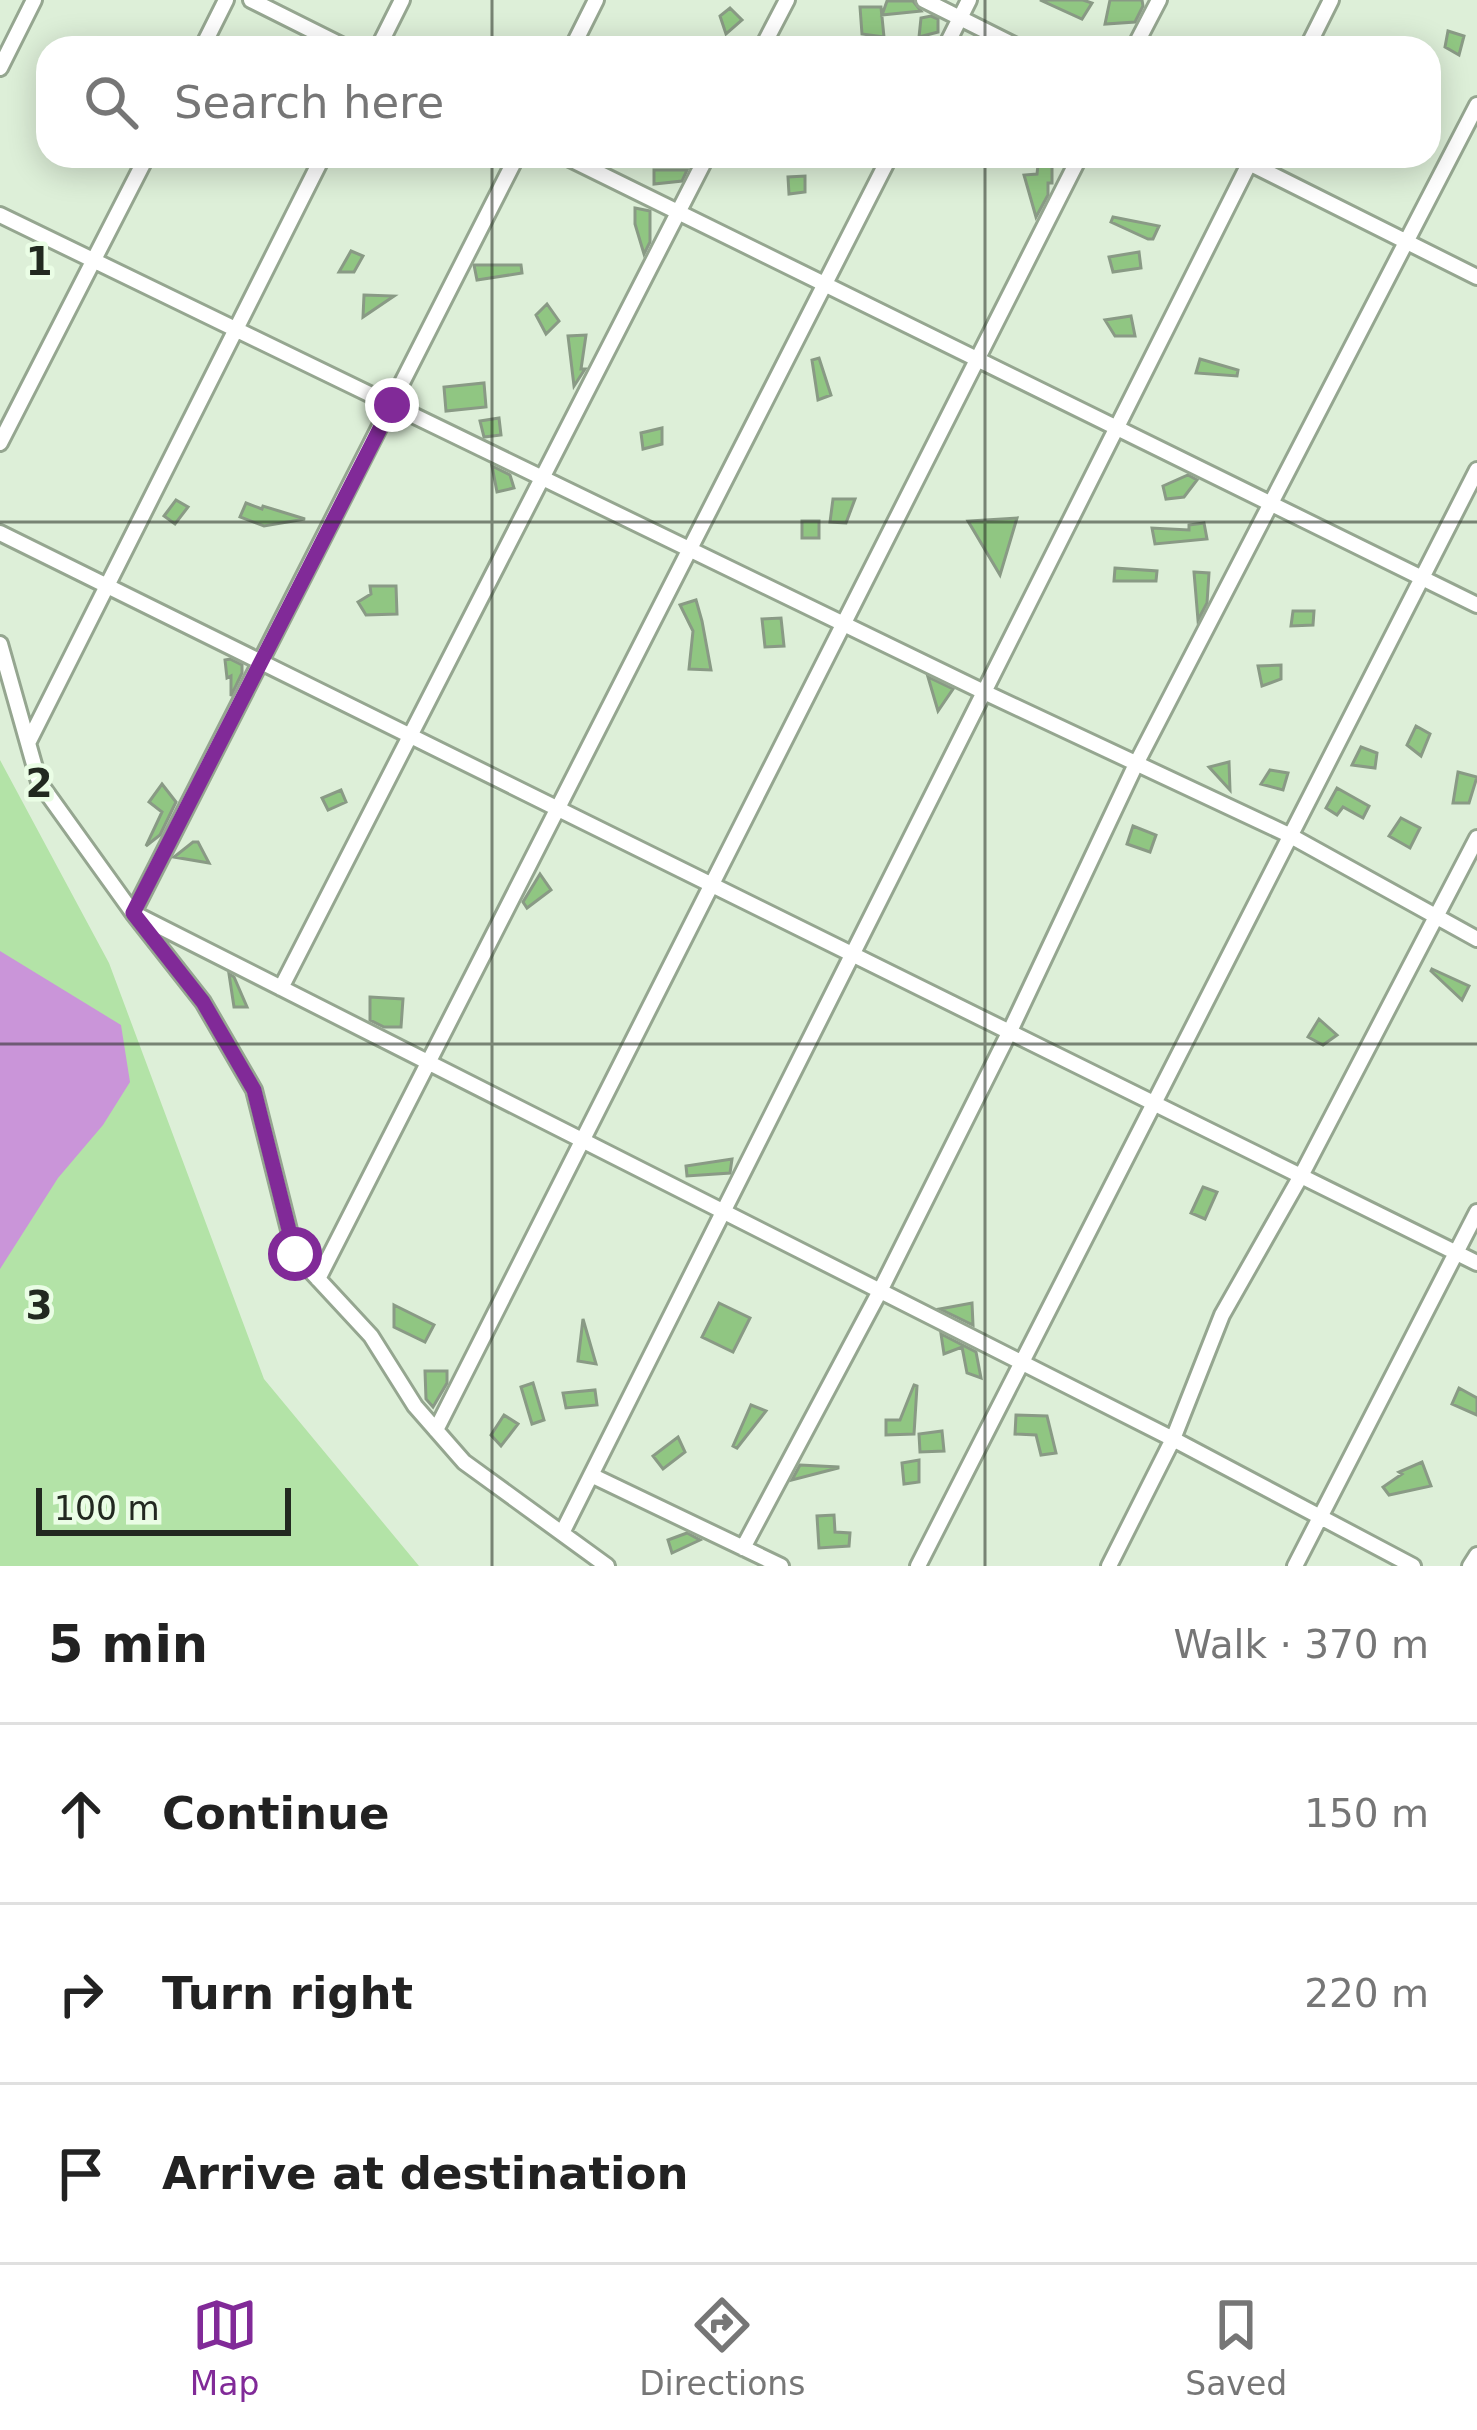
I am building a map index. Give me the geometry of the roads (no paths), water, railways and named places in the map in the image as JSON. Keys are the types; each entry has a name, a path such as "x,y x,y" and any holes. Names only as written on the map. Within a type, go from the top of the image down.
{"street":[{"path":"0,68 34,0"},
{"path":"208,36 226,0"},
{"path":"251,0 323,36"},
{"path":"384,36 402,0"},
{"path":"578,36 596,0"},
{"path":"768,36 787,0"},
{"path":"924,0 996,36"},
{"path":"951,36 970,0"},
{"path":"1140,36 1159,0"},
{"path":"1313,36 1331,0"},
{"path":"743,1548 880,1291 1136,764 1477,105"},
{"path":"0,442 141,168"},
{"path":"28,743 317,168"},
{"path":"133,913 511,168"},
{"path":"588,168 1477,605"},
{"path":"281,988 701,168"},
{"path":"318,1279 884,168"},
{"path":"436,1430 1074,168"},
{"path":"562,1533 1241,168"},
{"path":"1265,168 1477,277"},
{"path":"0,215 1289,836 1477,939"},
{"path":"918,1566 1477,470"},
{"path":"0,533 1477,1262"},
{"path":"0,644 39,782 203,1002 254,1090 295,1254 371,1336 415,1406 464,1462 608,1566"},
{"path":"1109,1566 1173,1439 1222,1315 1302,1174 1477,838"},
{"path":"133,913 1173,1439 1413,1566"},
{"path":"1295,1566 1477,1213"},
{"path":"591,1475 781,1566"},
{"path":"1470,1566 1477,1555"}]}
